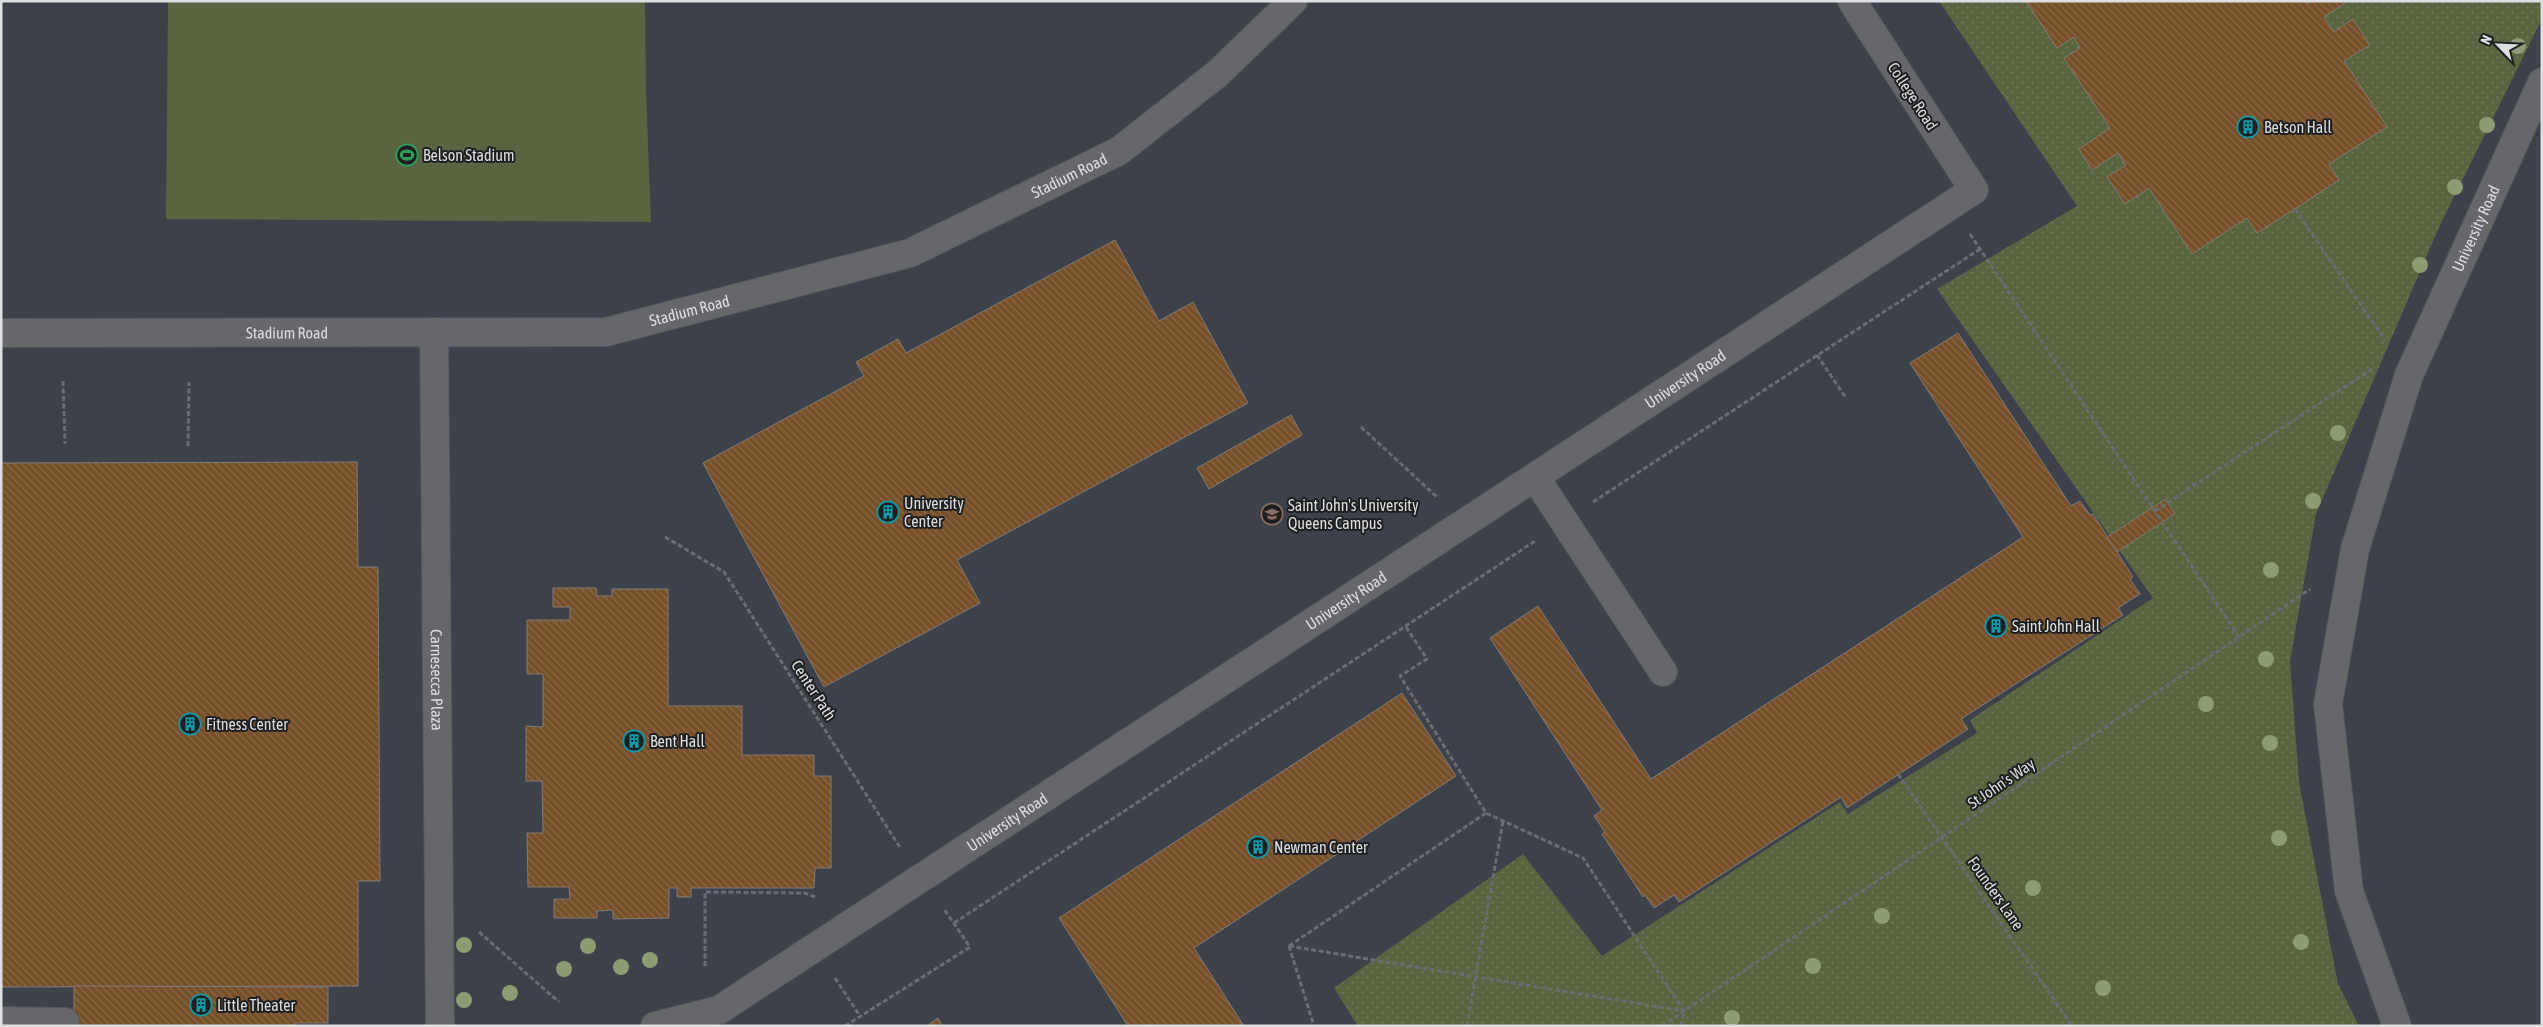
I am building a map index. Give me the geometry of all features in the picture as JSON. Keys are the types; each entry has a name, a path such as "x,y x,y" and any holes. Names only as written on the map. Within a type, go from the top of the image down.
{"lane":[{"name":"Stadium Road","path":"1,333 606,332 910,253 1119,151 1218,74 1293,1"},
{"name":"College Road","path":"1852,1 1974,190"},
{"name":"University Road","path":"2396,1026 2349,891 2328,704 2353,560 2402,365 2542,82"},
{"name":"University Road","path":"655,1026 719,1010 1974,190"},
{"name":"Carnesecca Plaza","path":"434,332 440,1026"},
{"path":"1535,476 1663,672"},
{"path":"1,1021 65,1022"}],"path":[{"path":"1950,205 2239,637"},
{"path":"2155,511 2402,365 2295,209"},
{"path":"1588,505 1980,249"},
{"path":"1817,355 1846,398"},
{"path":"63,381 64,444"},
{"path":"188,446 189,382"},
{"path":"1361,427 1464,523"},
{"name":"Center Path","path":"665,537 724,572 920,878"},
{"path":"954,923 1538,539"},
{"name":"St John's Way","path":"1662,1026 2353,560"},
{"path":"1406,627 1426,658 1400,676 1486,813 1583,858 1684,1011 1681,1026"},
{"name":"Founders Lane","path":"1898,774 2072,1026"},
{"path":"1289,946 1486,813"},
{"path":"1467,1026 1503,821"},
{"path":"705,966 705,892 805,893 815,897"},
{"path":"844,1026 970,947 944,909"},
{"path":"479,932 558,1002"},
{"path":"1289,946 1684,1011"},
{"path":"1289,946 1314,1026"},
{"path":"834,977 860,1016"}],"shaded area":[{"name":"Saint John's University Queens Campus","path":"1,1 2542,1 2542,1026 1,1026"}],"green space":[{"name":"Belson Stadium","path":"168,1 645,1 651,222 166,219"},
{"path":"1939,1 2542,1 2542,19 2440,225 2316,514 2290,661 2299,782 2338,984 2359,1026 1358,1026 1334,988 1523,854 1602,956 1840,802 1848,814 1977,733 1970,720 2153,598 1937,289 2077,206"}],"building":[{"name":"Betson Hall","path":"2026,1 2305,1 2307,4 2312,1 2348,1 2324,17 2334,32 2353,19 2370,45 2344,61 2387,127 2329,164 2339,180 2295,209 2257,233 2247,218 2192,254 2149,188 2125,204 2107,177 2126,165 2118,153 2092,170 2079,149 2110,128 2064,58 2080,48 2074,37 2057,48"},
{"name":"University Center","path":"1115,240 1159,321 1193,302 1248,403 957,560 980,603 824,687 703,463 864,376 856,362 898,339 906,353"},
{"name":"Saint John Hall","path":"1958,333 2071,506 2080,501 2090,515 2093,514 2133,577 2130,579 2140,594 2118,608 2123,615 1961,719 1968,729 1847,808 1841,797 1679,902 1674,895 1654,908 1645,895 1643,897 1602,834 1605,832 1594,816 1602,810 1490,638 1538,606 1651,779 2023,537 1910,363"},
{"path":"1291,415 1302,435 1209,489 1197,468"},
{"name":"Fitness Center","path":"357,462 358,567 378,567 380,881 358,881 358,986 1,987 1,463"},
{"path":"2166,499 2175,514 2117,552 2107,537"},
{"name":"Bent Hall","path":"553,588 596,588 597,596 612,596 612,589 668,589 668,706 742,706 742,755 814,755 814,776 831,776 831,868 815,868 814,888 691,888 691,897 677,897 677,888 669,888 669,918 613,919 613,910 597,911 597,918 554,918 554,899 570,899 569,887 528,887 527,833 543,833 542,781 526,781 526,726 543,727 543,674 527,674 527,620 570,620 570,607 553,607"},
{"name":"Newman Center","path":"1402,693 1456,776 1194,948 1244,1026 1128,1026 1059,918"},
{"name":"Little Theater","path":"74,986 328,987 328,1023 295,1023 295,1026 74,1026"},
{"path":"938,1018 942,1026 927,1026"}],"place":[{"name":"Betson Hall","path":"2248,127"},
{"name":"Belson Stadium","path":"407,155"},
{"name":"University Center","path":"888,512"},
{"name":"Saint John's University Queens Campus","path":"1272,514"},
{"name":"Saint John Hall","path":"1996,626"},
{"name":"Fitness Center","path":"190,724"},
{"name":"Bent Hall","path":"634,741"},
{"name":"Newman Center","path":"1258,847"},
{"name":"Little Theater","path":"201,1005"}]}
